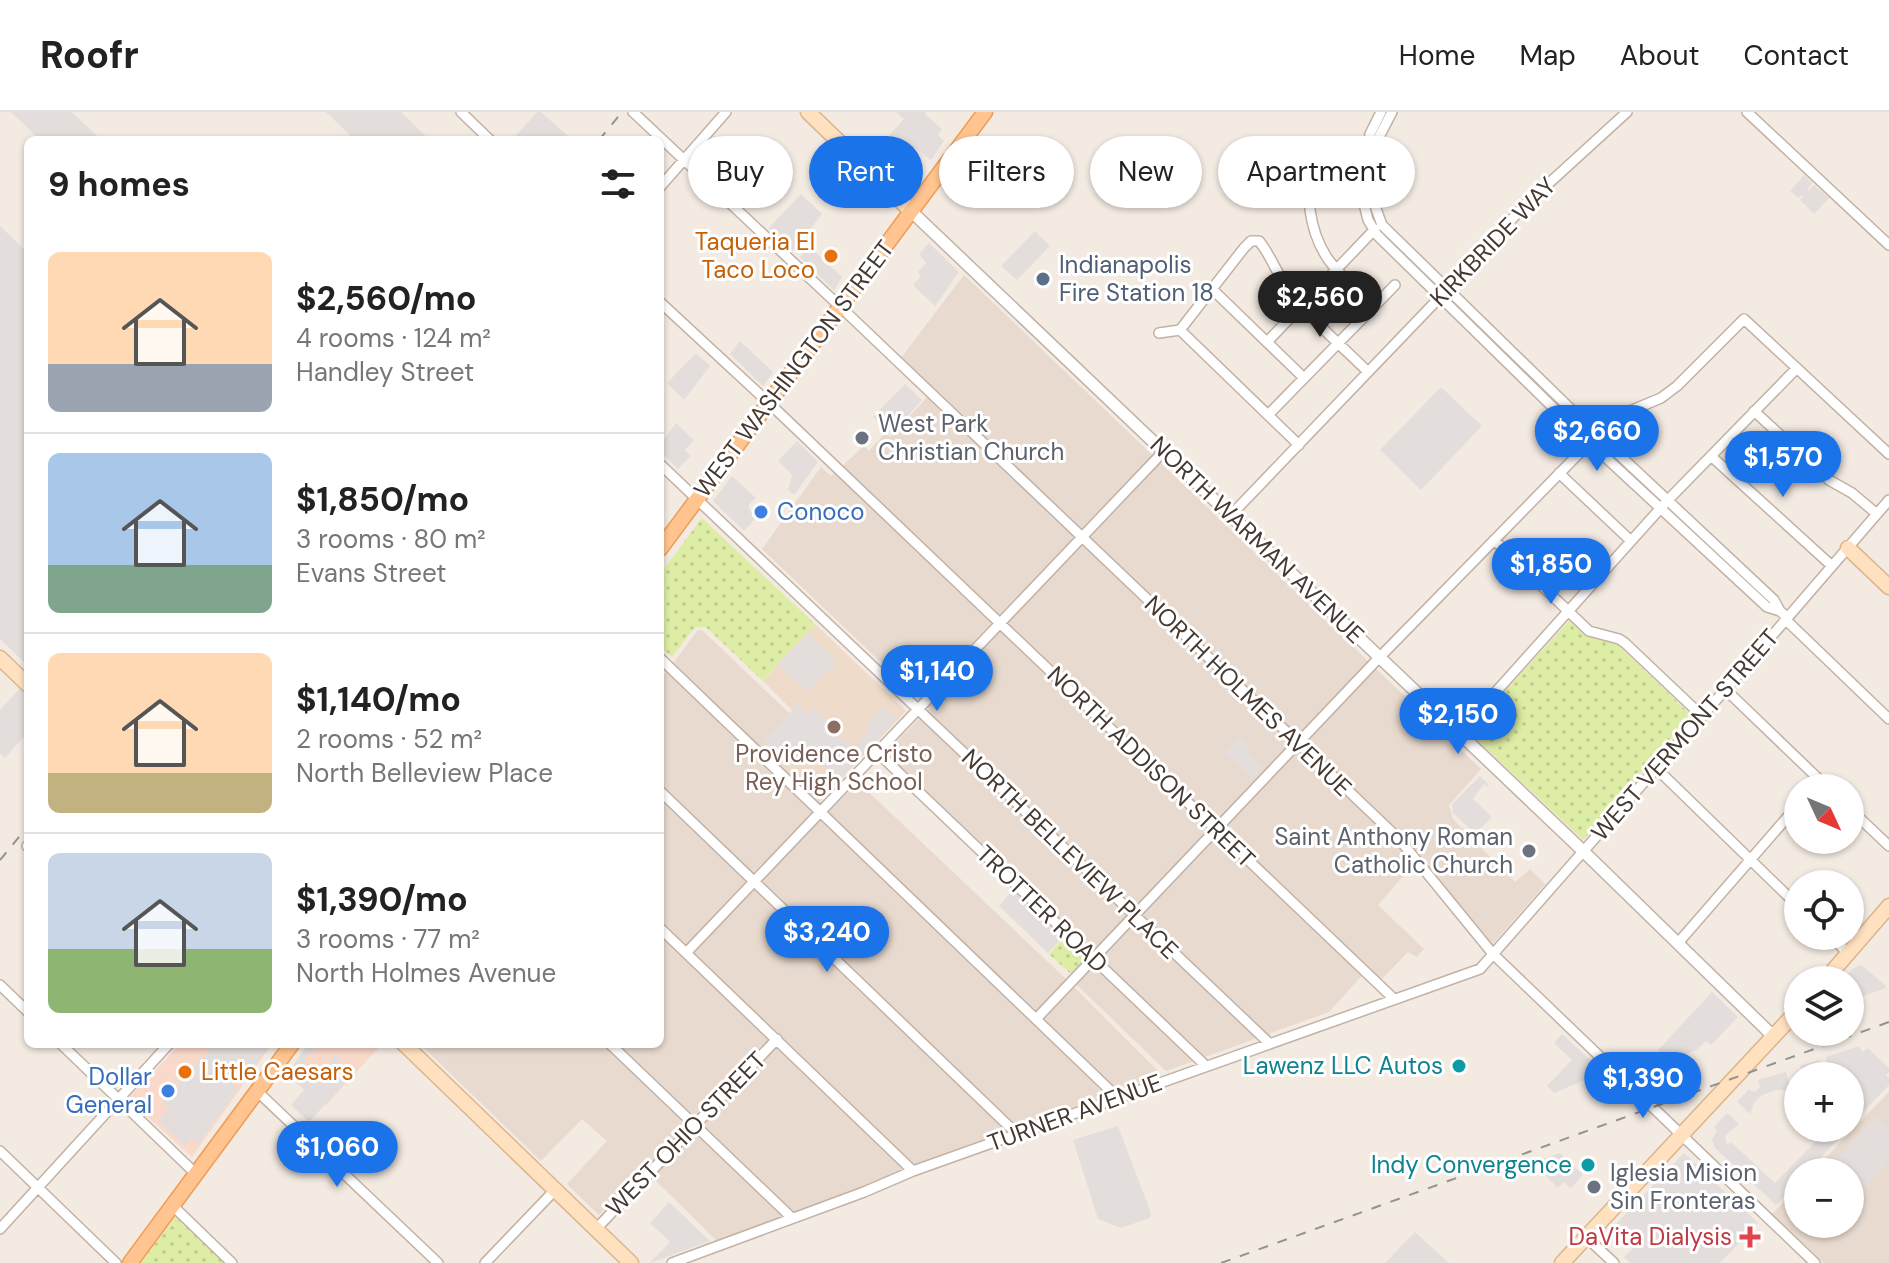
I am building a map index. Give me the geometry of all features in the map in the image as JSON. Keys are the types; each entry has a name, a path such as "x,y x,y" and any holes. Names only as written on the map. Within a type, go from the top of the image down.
{"main road":[{"path":"808,112 911,211"},
{"name":"WEST WASHINGTON STREET","path":"664,544 982,113"},
{"path":"1848,548 1889,587"},
{"path":"0,658 24,681"},
{"path":"1837,966 1889,906"},
{"path":"1562,1263 1784,1026"},
{"path":"130,1263 289,1048"},
{"path":"408,1048 631,1263"}],"street":[{"path":"461,112 486,136"},
{"name":"NORTH HOLMES AVENUE","path":"633,112 658,136"},
{"path":"664,182 726,112"},
{"name":"KIRKBRIDE WAY","path":"1231,515 1524,206 1627,112"},
{"path":"1753,114 1889,245"},
{"path":"1383,115 1370,134 1364,183 1364,204 1378,228 1440,297 1589,443 1774,600 1785,617 1889,719"},
{"name":"NORTH HOLMES AVENUE","path":"664,141 1404,845 1493,954 1815,1263"},
{"path":"1310,208 1313,228 1326,257 1374,306"},
{"name":"NORTH WARMAN AVENUE","path":"911,211 1774,1037"},
{"path":"1378,228 1447,289 1664,505"},
{"path":"1267,342 1378,228"},
{"path":"1159,333 1180,330 1244,248 1251,241 1259,241 1267,249 1283,282 1302,306 1368,372"},
{"path":"1268,415 1395,285"},
{"path":"1212,289 1304,378"},
{"name":"NORTH ADDISON STREET","path":"664,306 1394,999"},
{"path":"1036,1019 1380,657 1597,435 1612,421 1661,398 1677,386 1744,319 1889,454"},
{"path":"1180,330 1299,445"},
{"path":"1459,733 1664,505 1797,368"},
{"path":"1754,411 1829,480 1852,493 1877,514"},
{"path":"686,953 1164,451"},
{"path":"1711,456 1832,566"},
{"name":"NORTH BELLEVIEW PLACE","path":"664,468 1269,1043"},
{"path":"1559,473 1631,541"},
{"name":"WEST VERMONT STREET","path":"1480,969 1889,500"},
{"path":"1494,540 1589,631 1625,643 1702,716"},
{"path":"664,662 1117,1097"},
{"path":"1725,689 1806,774"},
{"name":"TROTTER ROAD","path":"877,752 1206,1066"},
{"path":"1656,768 1784,893"},
{"path":"664,795 1017,1134"},
{"path":"1678,943 1784,821"},
{"path":"1864,822 1889,846"},
{"path":"664,932 913,1171"},
{"path":"1845,950 1848,953"},
{"name":"TURNER AVENUE","path":"672,1263 913,1171 1480,969"},
{"path":"0,985 24,1008"},
{"name":"WEST OHIO STREET","path":"596,1229 777,1039"},
{"path":"65,1048 196,1174"},
{"path":"0,1229 165,1048"},
{"path":"614,1048 792,1218"},
{"path":"257,1091 438,1263"},
{"path":"0,1151 116,1263"},
{"path":"485,1263 555,1190"},
{"path":"172,1205 232,1263"},
{"path":"1586,1237 1614,1263"}],"shaded area":[{"path":"11,112 72,112 97,136 36,136"},
{"path":"326,112 401,112 426,136 351,136"},
{"path":"537,112 541,112 568,136 516,136"},
{"path":"896,112 926,112 942,129 938,135 939,148 931,160 923,154 923,136 889,136 904,119"},
{"path":"1804,175 1812,183 1808,191 1814,185 1829,198 1814,214 1800,200 1803,196 1798,198 1790,191"},
{"path":"801,194 809,202 809,208 816,208 822,214 793,251 769,228 788,208 793,208 793,202"},
{"path":"0,226 24,249 24,662 0,639"},
{"path":"1035,231 1050,246 1017,280 1001,266"},
{"path":"929,243 959,272 935,306 913,285 926,263 919,254"},
{"path":"809,246 842,277 834,290 800,257"},
{"path":"964,275 1481,769 1449,805 1453,819 1515,882 1530,869 1545,884 1492,945 1419,858 1378,905 1424,949 1417,957 1408,952 1380,981 1368,969 1329,1012 1166,1071 1076,984 1101,959 884,755 929,708 762,549 821,467 831,476 864,446 869,451 885,433 890,437 933,391 901,358"},
{"path":"740,341 773,372 763,386 730,354"},
{"path":"696,353 710,366 684,400 667,383"},
{"path":"905,384 922,400 891,434 873,417"},
{"path":"1441,387 1482,426 1421,490 1380,450"},
{"path":"676,423 694,440 685,450 691,456 678,469 664,455 664,440"},
{"path":"797,441 818,462 794,495 788,490 792,475 778,461"},
{"path":"732,476 756,498 749,509 757,517 744,531 713,501"},
{"name":"Providence Cristo Rey High School","path":"815,624 906,711 821,800 762,743 793,711 763,681"},
{"path":"702,630 790,714 763,743 830,810 858,782 1066,979 1161,1074 718,1242 645,1170 599,1215 567,1184 607,1141 582,1119 541,1161 424,1048 664,1048 664,676 697,631"},
{"path":"808,634 837,661 807,692 778,665"},
{"path":"20,688 24,692 24,737 5,758 0,753 0,710"},
{"path":"800,702 800,708 807,714 813,708 827,722 825,725 853,747 869,730 866,726 884,707 897,719 839,780 803,745 786,762 764,740"},
{"path":"1239,736 1251,748 1247,752 1264,766 1252,779 1224,752"},
{"path":"1480,776 1489,785 1484,784 1473,799 1492,817 1475,834 1453,813 1452,804"},
{"path":"1014,889 1064,936 1048,953 999,906"},
{"path":"1864,968 1885,985 1886,988 1864,996"},
{"path":"1712,992 1738,1017 1711,1045 1706,1041 1698,1049 1671,1062 1658,1050"},
{"path":"1562,1034 1603,1072 1554,1093 1547,1086 1572,1060 1554,1043"},
{"path":"1859,1046 1862,1052 1868,1048 1889,1068 1886,1075 1889,1085 1864,1111 1864,1062 1827,1062 1826,1057"},
{"path":"176,1048 269,1048 192,1157 128,1099"},
{"path":"207,1048 268,1048 253,1068 246,1065 232,1084 238,1089 198,1144 190,1139 185,1146 158,1120 169,1108 162,1102 209,1050"},
{"path":"305,1048 316,1048 304,1060 315,1071 335,1055 354,1073 309,1122 291,1105 304,1090 287,1074"},
{"path":"309,1048 378,1048 326,1105 291,1073"},
{"path":"1784,1073 1784,1090 1762,1095 1754,1103 1750,1114 1737,1102 1749,1089 1754,1092 1760,1087 1758,1080"},
{"path":"1889,1092 1889,1263 1824,1263 1797,1238 1864,1238 1864,1158 1825,1158 1841,1142 1864,1142 1864,1118"},
{"path":"1727,1113 1739,1124 1725,1136 1727,1145 1731,1142 1775,1183 1784,1174 1784,1197 1776,1205 1715,1148 1712,1140 1717,1131 1714,1127"},
{"path":"1876,1116 1889,1128 1889,1161 1864,1188 1864,1158 1836,1158 1852,1142 1864,1142 1864,1129"},
{"path":"1118,1126 1151,1213 1150,1218 1121,1228 1098,1219 1073,1140"},
{"path":"1815,1142 1836,1142 1820,1158 1799,1158"},
{"path":"1560,1153 1583,1175 1571,1188 1564,1182 1558,1188 1544,1174 1543,1159"},
{"path":"1684,1153 1758,1223 1720,1263 1630,1263 1624,1257 1636,1245 1624,1230 1622,1232 1615,1225"},
{"path":"669,1202 710,1241 650,1263 670,1242 650,1223"},
{"path":"1784,1202 1784,1225 1772,1214"},
{"path":"1415,1232 1449,1263 1385,1263"}],"green space":[{"path":"702,518 815,624 763,681 706,627 695,627 672,657 664,650 664,569"},
{"path":"1570,620 1585,634 1618,645 1691,715 1583,840 1468,731"},
{"path":"1065,937 1086,958 1073,973 1049,954"},
{"path":"175,1217 179,1217 227,1263 141,1263"}],"railway":[{"path":"602,136 622,112"},
{"path":"0,860 24,831"},
{"path":"1221,1263 1889,1022"}],"place":[{"name":"Taqueria El Taco Loco","path":"831,256"},
{"name":"Indianapolis Fire Station 18","path":"1043,279"},
{"name":"West Park Christian Church","path":"862,438"},
{"name":"Conoco","path":"761,512"},
{"name":"Providence Cristo Rey High School","path":"834,727"},
{"name":"Saint Anthony Roman Catholic Church","path":"1529,851"},
{"name":"Lawenz LLC Autos","path":"1459,1066"},
{"name":"Little Caesars","path":"185,1072"},
{"name":"Dollar General","path":"168,1091"},
{"name":"Indy Convergence","path":"1588,1165"},
{"name":"Iglesia Mision Sin Fronteras","path":"1594,1187"},
{"name":"DaVita Dialysis","path":"1750,1237"}]}
